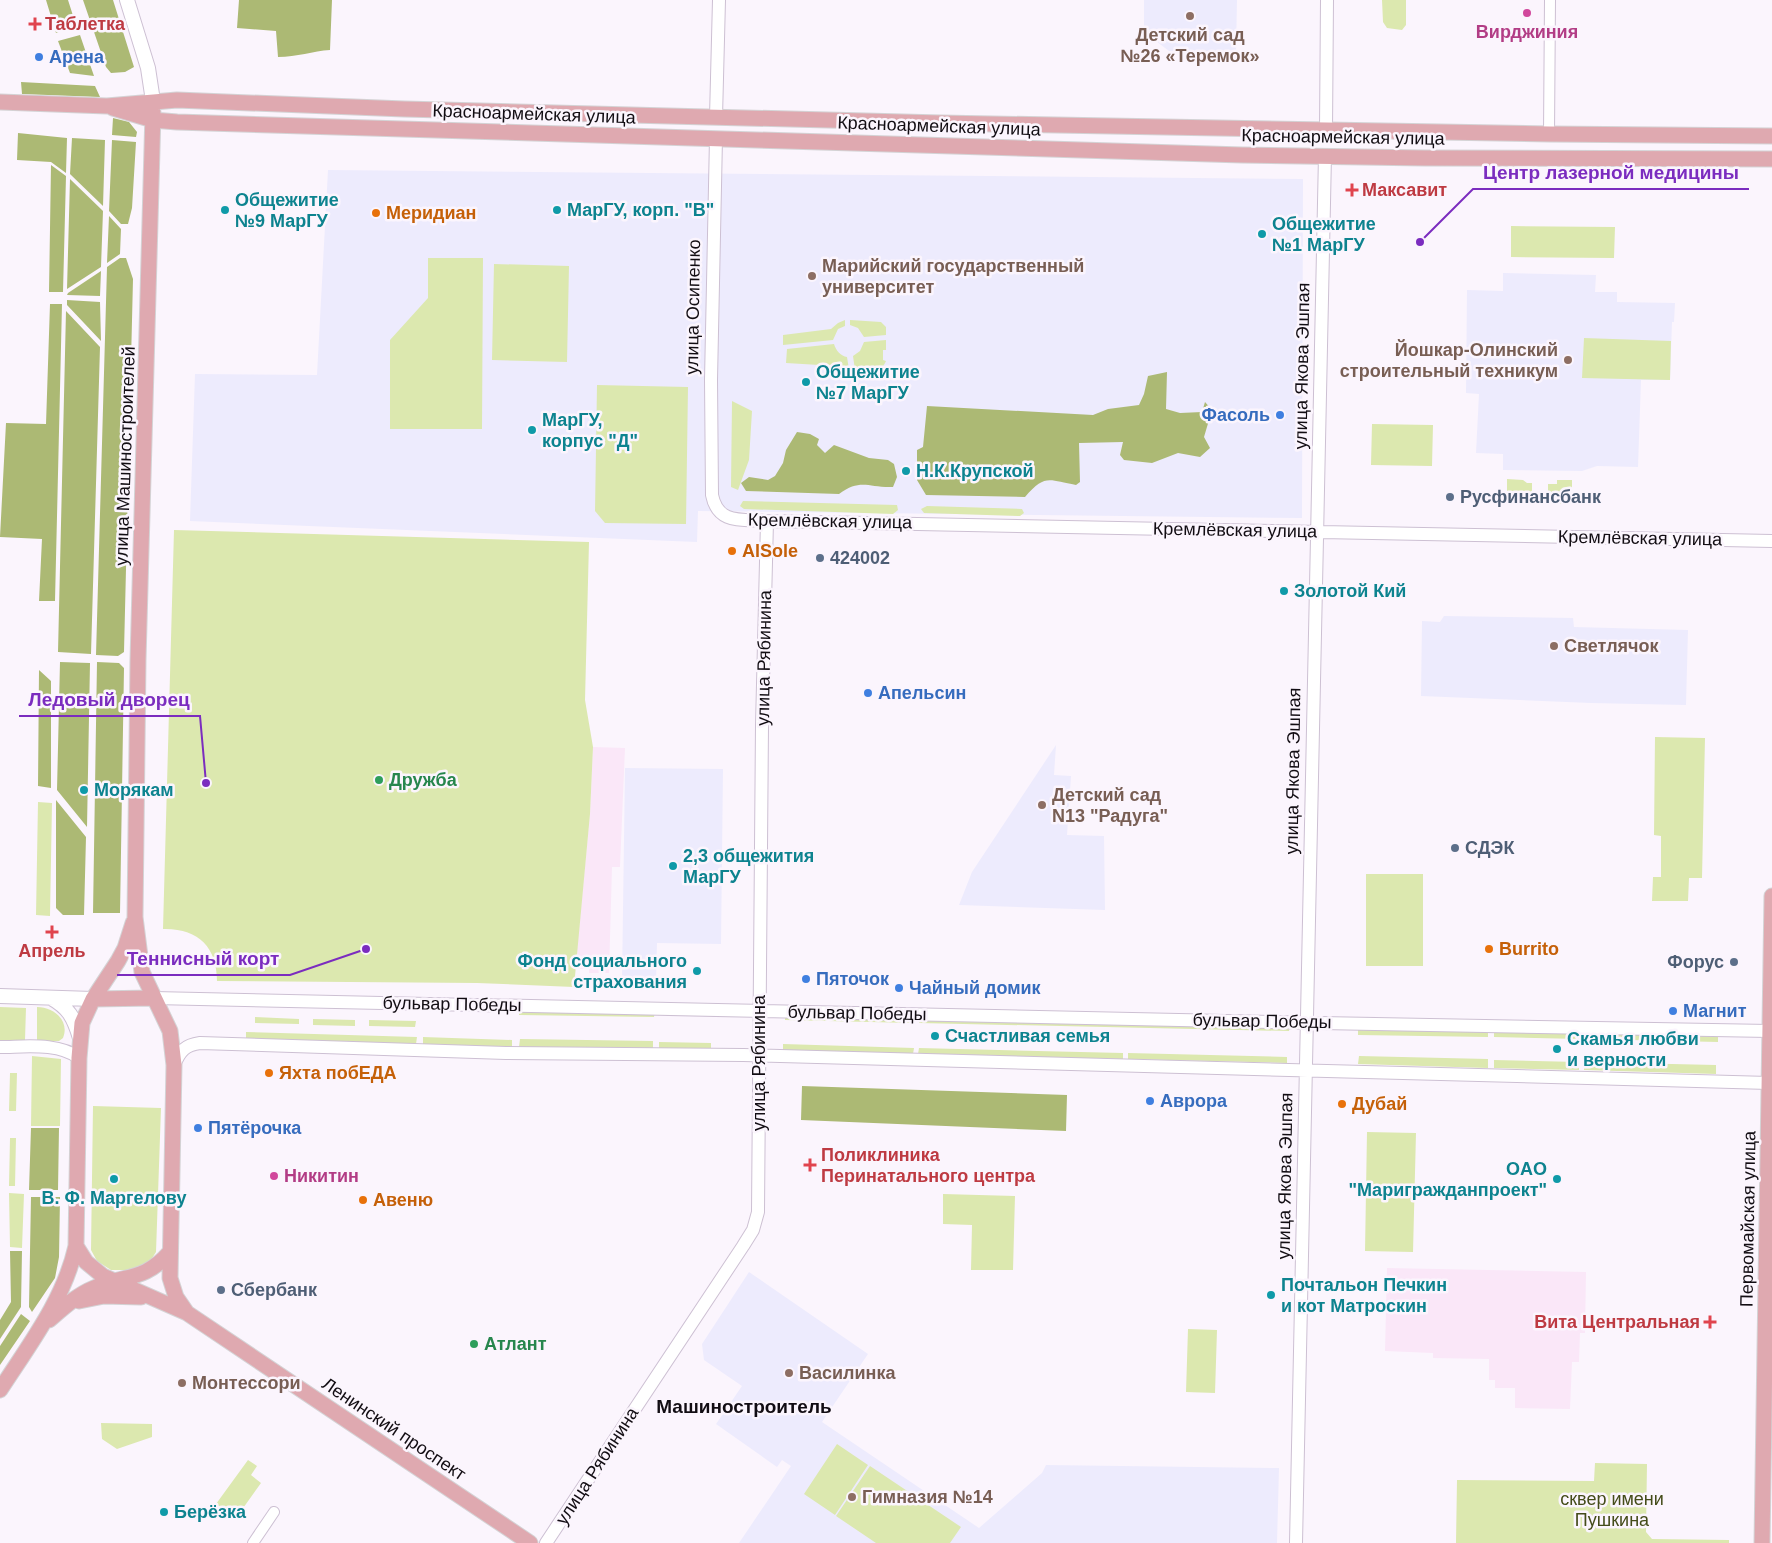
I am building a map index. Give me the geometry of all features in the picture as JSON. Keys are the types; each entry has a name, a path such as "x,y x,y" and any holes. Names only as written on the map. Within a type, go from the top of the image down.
{"main road":[{"name":"улица Машиностроителей","path":"127,0 148,68 153,101 138,660 135,917 142,972 170,1031 174,1065"},
{"name":"Красноармейская улица","path":"0,102 107,106 177,100 404,110 1326,130 1772,136"},
{"name":"Красноармейская улица","path":"107,106 153,120 177,122 1233,154 1424,158 1772,159"},
{"name":"улица Осипенко","path":"716,117 716,138"},
{"name":"улица Якова Эшпая","path":"1325,155 1326,130"},
{"name":"Первомайская улица","path":"1762,1543 1772,896"},
{"name":"улица Машиностроителей","path":"76,1246 79,1058 82,1023 93,998 125,948 135,917"},
{"path":"0,996 154,998"},
{"path":"50,998 62,1004 70,1013 80,1038"},
{"name":"Ленинский проспект","path":"174,1065 170,1252 172,1288 187,1314"},
{"path":"0,1390 42,1325 69,1274 76,1246"},
{"name":"Ленинский проспект","path":"76,1246 91,1267 103,1276 187,1314 238,1346 530,1543"},
{"path":"42,1325 84,1293 145,1272 162,1261 170,1252"},
{"name":"Ленинский проспект","path":"66,1305 104,1296 155,1299"}],"street":[{"name":"улица Осипенко","path":"716,117 719,0"},
{"name":"улица Якова Эшпая","path":"1326,130 1327,0"},
{"path":"1549,134 1550,0"},
{"name":"улица Осипенко","path":"712,495 711,380 716,138"},
{"name":"улица Якова Эшпая","path":"1296,1543 1325,155"},
{"name":"Кремлёвская улица","path":"712,495 714,505 718,512 724,516 736,519 767,521 1772,541"},
{"name":"улица Рябинина","path":"546,1543 753,1230 758,1212 762,725 767,521"},
{"name":"бульвар Победы","path":"154,998 1770,1030"},
{"path":"174,1065 178,1054 183,1048 190,1044 200,1043 506,1052 760,1055 1769,1083"},
{"path":"0,1047 53,1048 65,1050 79,1058"},
{"path":"253,1543 274,1512"}],"shaded area":[{"name":"Детский сад №26 «Теремок»","path":"1144,0 1237,0 1236,52 1169,51 1144,32"},
{"name":"Марийский государственный университет","path":"328,170 1303,179 1302,518 698,511 697,542 190,521 195,374 317,375"},
{"name":"Йошкар-Олинский строительный техникум","path":"1503,273 1596,275 1595,292 1617,292 1617,302 1675,303 1674,322 1672,322 1670,380 1641,380 1638,467 1597,466 1582,471 1503,470 1503,454 1476,453 1479,394 1466,393 1467,290 1503,291"},
{"name":"Светлячок","path":"1444,616 1573,618 1574,627 1688,630 1686,705 1421,696 1422,621 1440,622"},
{"name":"Детский сад N13 \"Радуга\"","path":"1056,745 1054,775 1071,776 1067,835 1104,836 1105,910 959,905 972,872"},
{"path":"593,747 625,748 620,867 612,867 609,973 589,973 589,969 575,969 590,814"},
{"path":"625,768 723,769 721,944 657,943 656,982 622,981"},
{"path":"1387,1268 1586,1272 1585,1333 1580,1333 1579,1362 1572,1362 1570,1409 1515,1408 1515,1388 1495,1388 1495,1380 1489,1380 1489,1359 1433,1358 1433,1353 1385,1351"},
{"path":"749,1272 868,1354 822,1422 979,1528 1042,1473 1046,1465 1279,1468 1277,1543 739,1543 791,1466 782,1460 777,1467 716,1424 742,1386 704,1360 702,1344"}],"green space":[{"path":"46,0 68,0 76,25 56,33"},
{"path":"83,0 113,0 134,67 125,72 111,73 106,67"},
{"path":"239,0 332,0 330,50 278,57 276,31 237,28"},
{"path":"1382,0 1406,0 1406,25 1402,30 1387,28 1383,22"},
{"path":"80,35 94,76 70,73 58,41"},
{"path":"21,82 95,86 100,97 22,94"},
{"path":"113,118 129,122 137,132 136,137 112,135"},
{"path":"18,133 67,138 66,173 51,162 17,160"},
{"path":"72,138 105,140 103,206 70,174"},
{"path":"112,140 136,142 132,208 128,224 121,224 109,211"},
{"path":"51,165 66,176 63,292 49,292"},
{"path":"70,179 103,211 101,267 67,289"},
{"path":"109,216 121,229 120,254 107,263"},
{"path":"1511,226 1615,227 1614,258 1511,257"},
{"path":"120,258 126,258 133,279 124,652 118,656 96,655 107,267"},
{"path":"428,258 483,258 482,429 390,429 390,340 428,298"},
{"path":"494,264 569,266 567,362 492,360"},
{"path":"101,271 100,296 67,295 68,293"},
{"path":"67,300 100,302 101,341 67,305"},
{"path":"50,304 62,304 55,601 39,601 42,539 0,537 6,423 46,424"},
{"path":"66,311 100,347 91,654 58,652"},
{"path":"845,320 845,326 838,329 833,340 783,345 783,335 831,329"},
{"path":"850,320 881,322 886,327 886,335 864,337 858,328 850,325"},
{"path":"1584,338 1671,341 1670,380 1582,378"},
{"path":"886,340 883,360 886,361 881,368 877,370 855,370 853,356 860,351 864,342"},
{"path":"834,344 839,353 847,357 850,376 836,375 836,366 786,363 787,349"},
{"path":"1167,372 1166,409 1180,413 1202,412 1205,402 1212,410 1204,437 1210,448 1200,457 1178,453 1152,463 1124,460 1120,455 1123,442 1079,443 1080,482 1076,485 1048,480 1037,485 1025,497 926,495 917,480 917,450 923,447 927,406 1093,415 1108,409 1139,405 1144,394 1148,376"},
{"path":"597,385 688,387 686,524 605,523 595,511"},
{"path":"732,401 752,411 749,460 738,490 731,487"},
{"path":"1372,424 1433,425 1432,466 1371,465"},
{"path":"797,432 810,434 819,439 817,445 825,453 834,445 869,458 888,460 894,464 897,477 893,487 859,485 853,486 839,494 746,491 741,483 749,477 768,480 775,476 783,463 786,450"},
{"path":"1507,479 1523,480 1527,483 1532,483 1532,504 1507,504"},
{"path":"1557,480 1572,480 1572,504 1548,504 1548,484 1557,484"},
{"path":"743,501 897,505 898,510 893,514 744,509 740,506"},
{"path":"927,506 1022,509 1024,513 1020,516 924,513 921,509"},
{"name":"Дружба","path":"174,530 589,542 585,700 593,747 590,814 574,987 477,983 217,981 213,958 203,942 186,932 163,929"},
{"path":"60,662 90,663 87,827 57,790"},
{"path":"97,662 119,663 124,668 120,913 93,913"},
{"path":"39,670 51,681 51,788 38,786"},
{"path":"1655,737 1705,738 1702,878 1689,878 1688,901 1652,901 1653,877 1661,877 1661,836 1654,835"},
{"path":"56,800 86,837 84,915 63,915 56,908"},
{"path":"38,802 52,803 50,916 36,915"},
{"path":"1366,874 1423,874 1423,966 1366,966"},
{"path":"0,1007 26,1008 25,1040 0,1040"},
{"path":"37,1007 49,1009 59,1016 65,1032 63,1038 59,1041 37,1041"},
{"path":"519,1007 655,1010 654,1017 519,1015"},
{"path":"785,1014 913,1016 913,1023 785,1020"},
{"path":"255,1017 299,1019 299,1024 255,1023"},
{"path":"919,1017 1290,1024 1289,1031 919,1023"},
{"path":"313,1019 355,1020 355,1026 313,1025"},
{"path":"369,1020 416,1021 415,1027 369,1026"},
{"path":"1358,1026 1488,1028 1488,1037 1358,1035"},
{"path":"1494,1029 1580,1030 1580,1039 1494,1037"},
{"path":"1585,1030 1718,1033 1718,1042 1585,1039"},
{"path":"246,1032 417,1037 416,1044 246,1039"},
{"path":"423,1037 512,1040 512,1047 423,1045"},
{"path":"520,1039 653,1041 653,1049 519,1047"},
{"path":"659,1042 711,1043 711,1050 659,1049"},
{"path":"783,1044 914,1048 913,1054 783,1050"},
{"path":"919,1048 1123,1053 1123,1059 918,1054"},
{"path":"1128,1053 1287,1057 1287,1063 1128,1059"},
{"path":"32,1056 61,1059 60,1126 31,1126"},
{"path":"1359,1056 1488,1059 1488,1068 1358,1064"},
{"path":"1494,1060 1579,1062 1579,1070 1494,1068"},
{"path":"1584,1062 1716,1065 1716,1074 1584,1070"},
{"path":"10,1073 17,1073 16,1111 9,1111"},
{"path":"802,1086 1067,1095 1066,1131 801,1120"},
{"path":"93,1106 161,1108 156,1252 149,1263 132,1270 111,1270 97,1261 91,1250"},
{"path":"31,1128 59,1128 58,1190 29,1190"},
{"path":"1367,1132 1416,1133 1413,1252 1365,1251"},
{"path":"10,1138 16,1138 15,1186 9,1186"},
{"path":"9,1193 24,1194 22,1248 10,1247"},
{"path":"943,1194 1015,1196 1013,1270 971,1270 972,1225 943,1224"},
{"path":"31,1197 60,1197 59,1257 55,1278 32,1312 29,1307"},
{"path":"10,1251 22,1251 21,1307 0,1339 0,1320 11,1302"},
{"path":"21,1314 30,1321 0,1365 0,1346"},
{"path":"1188,1329 1217,1330 1215,1393 1186,1392"},
{"path":"101,1423 152,1424 152,1437 117,1449 102,1439"},
{"path":"837,1444 868,1465 835,1515 804,1494"},
{"path":"248,1460 257,1466 251,1475 261,1483 236,1518 216,1504"},
{"name":"сквер имени Пушкина","path":"1595,1463 1647,1464 1646,1532 1652,1539 1729,1540 1729,1543 1456,1543 1457,1480 1594,1481"},
{"path":"870,1466 961,1527 950,1543 876,1543 836,1516"}],"place":[{"name":"Вирджиния","path":"1527,13"},
{"name":"Детский сад №26 «Теремок»","path":"1190,16"},
{"name":"Таблетка","path":"35,24"},
{"name":"Арена","path":"39,57"},
{"name":"Максавит","path":"1352,190"},
{"name":"Общежитие №9 МарГУ","path":"225,210"},
{"name":"МарГУ, корп. \"В\"","path":"557,210"},
{"name":"Меридиан","path":"376,213"},
{"name":"Общежитие №1 МарГУ","path":"1262,234"},
{"name":"Центр лазерной медицины","path":"1420,242"},
{"name":"Марийский государственный университет","path":"812,276"},
{"name":"Йошкар-Олинский строительный техникум","path":"1568,360"},
{"name":"Общежитие №7 МарГУ","path":"806,382"},
{"name":"Фасоль","path":"1280,415"},
{"name":"МарГУ, корпус \"Д\"","path":"532,430"},
{"name":"Н.К.Крупской","path":"906,471"},
{"name":"Русфинансбанк","path":"1450,497"},
{"name":"AlSole","path":"732,551"},
{"name":"424002","path":"820,558"},
{"name":"Золотой Кий","path":"1284,591"},
{"name":"Светлячок","path":"1554,646"},
{"name":"Апельсин","path":"868,693"},
{"name":"Дружба","path":"379,780"},
{"name":"Ледовый дворец","path":"206,783"},
{"name":"Морякам","path":"84,790"},
{"name":"Детский сад N13 \"Радуга\"","path":"1042,805"},
{"name":"СДЭК","path":"1455,848"},
{"name":"2,3 общежития МарГУ","path":"673,866"},
{"name":"Апрель","path":"52,932"},
{"name":"Теннисный корт","path":"366,949"},
{"name":"Burrito","path":"1489,949"},
{"name":"Форус","path":"1734,962"},
{"name":"Фонд социального страхования","path":"697,971"},
{"name":"Пяточок","path":"806,979"},
{"name":"Чайный домик","path":"899,988"},
{"name":"Магнит","path":"1673,1011"},
{"name":"Счастливая семья","path":"935,1036"},
{"name":"Скамья любви и верности","path":"1557,1049"},
{"name":"Яхта побЕДА","path":"269,1073"},
{"name":"Аврора","path":"1150,1101"},
{"name":"Дубай","path":"1342,1104"},
{"name":"Пятёрочка","path":"198,1128"},
{"name":"Поликлиника Перинатального центра","path":"810,1165"},
{"name":"Никитин","path":"274,1176"},
{"name":"В. Ф. Маргелову","path":"114,1179"},
{"name":"OAO \"Маригражданпроект\"","path":"1557,1179"},
{"name":"Авеню","path":"363,1200"},
{"name":"Сбербанк","path":"221,1290"},
{"name":"Почтальон Печкин и кот Матроскин","path":"1271,1295"},
{"name":"Вита Центральная","path":"1710,1322"},
{"name":"Атлант","path":"474,1344"},
{"name":"Василинка","path":"789,1373"},
{"name":"Монтессори","path":"182,1383"},
{"name":"Гимназия №14","path":"852,1497"},
{"name":"Берёзка","path":"164,1512"}],"district":[{"name":"Машиностроитель","path":"744,1406"}]}
